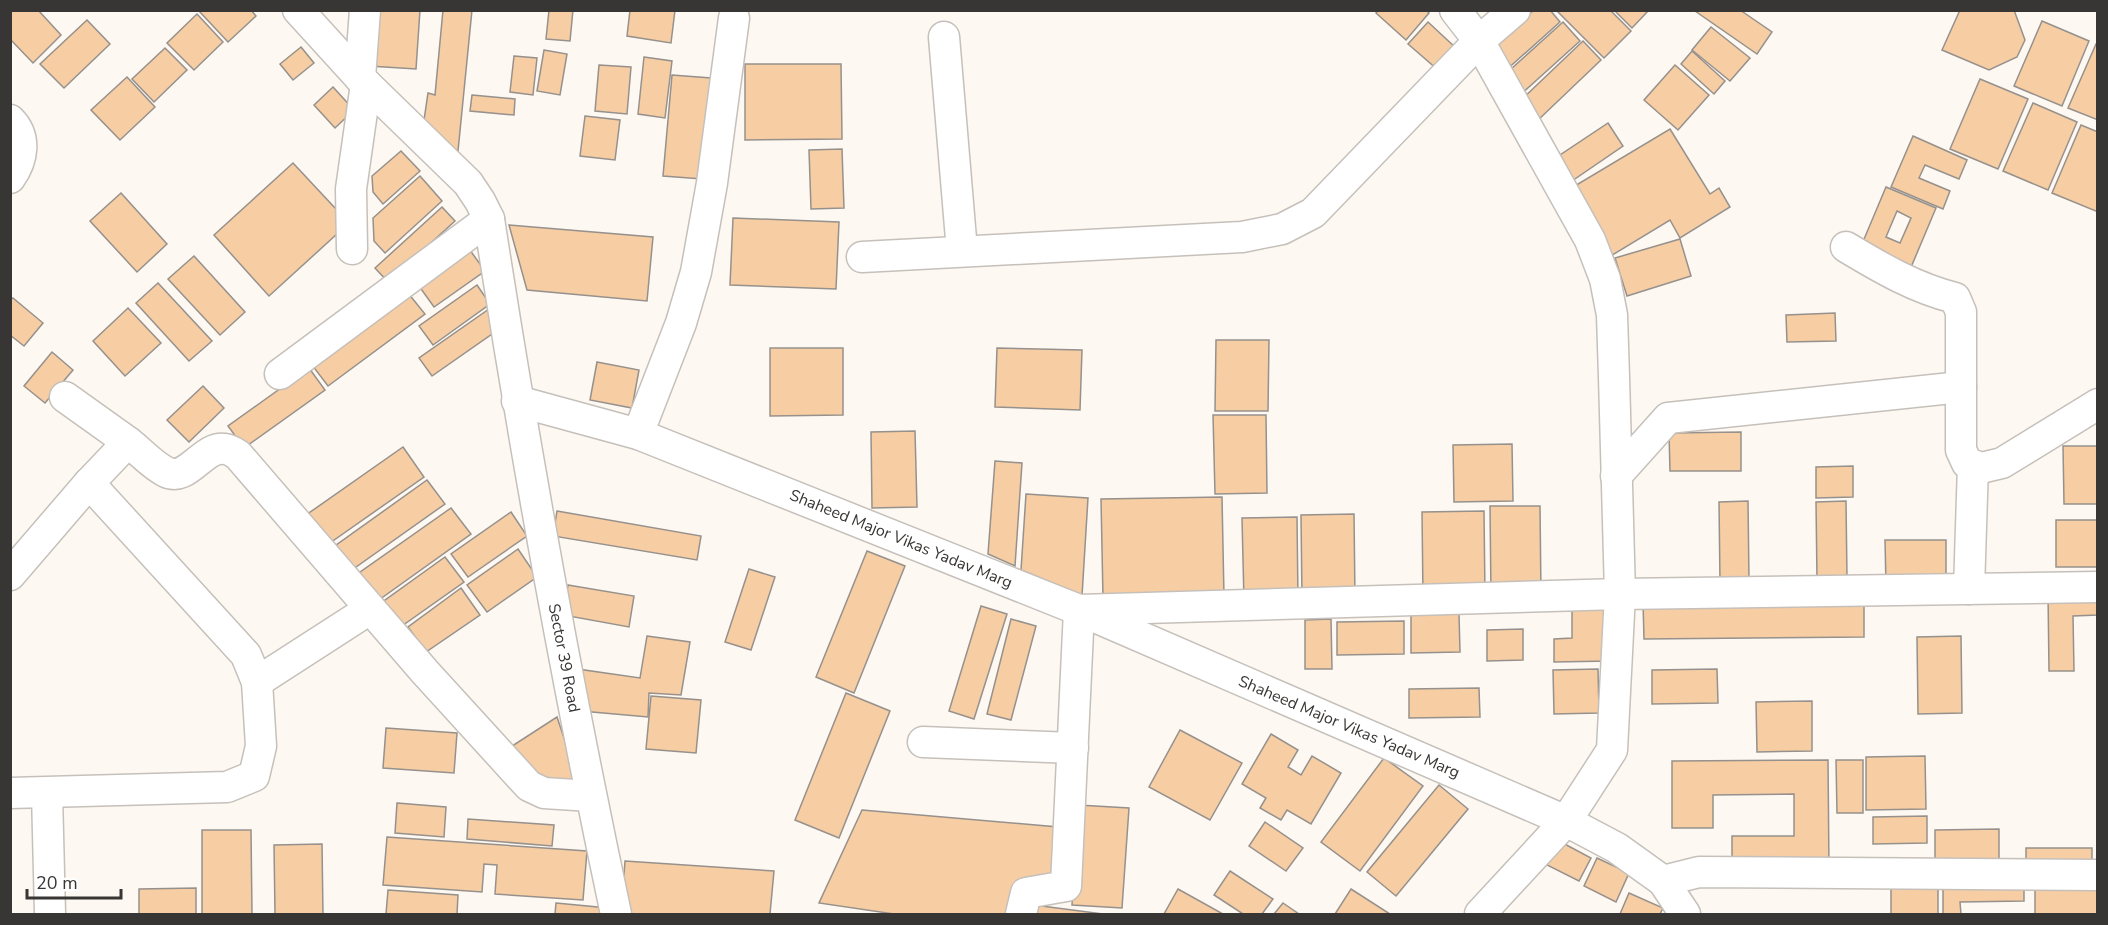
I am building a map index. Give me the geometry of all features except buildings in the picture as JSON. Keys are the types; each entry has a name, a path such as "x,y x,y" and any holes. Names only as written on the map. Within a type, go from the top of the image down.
{"street":[{"path":"298,10 363,81 468,183 480,201 489,219 517,401"},
{"path":"351,249 351,189 363,81 365,10"},
{"path":"1455,10 1479,41 1590,240 1605,279 1612,315 1620,594 1612,750 1566,821 1480,915"},
{"path":"862,257 1242,237 1282,229 1313,213 1479,41 1515,10"},
{"path":"638,434 681,323 696,272 712,183 734,18"},
{"path":"944,38 962,251"},
{"path":"10,120 15,124 22,143 20,161 10,178"},
{"path":"280,374 489,219"},
{"path":"1846,247 1890,273 1938,294 1955,298 1961,312 1961,450 1967,463 1981,468 2002,463 2097,404"},
{"path":"1616,476 1668,418 1961,387"},
{"path":"65,397 166,472 175,474 183,471 210,451 226,448 238,455 432,681 529,786 544,793 591,796"},
{"name":"Shaheed Major Vikas Yadav Marg","path":"517,401 638,434 1079,610 1566,821 1617,848 1663,881 1685,915"},
{"name":"Sector 39 Road","path":"517,401 591,796 616,915"},
{"path":"10,575 89,483 128,442"},
{"path":"1969,589 1973,465"},
{"path":"10,793 227,787 254,776 261,746 257,682 246,655 89,483"},
{"path":"1021,915 1026,893 1066,886 1079,610 1620,594 2097,587"},
{"path":"257,682 370,609"},
{"path":"923,742 1073,748"},
{"path":"47,793 50,915"},
{"path":"1663,881 1699,872 2097,875"}]}
